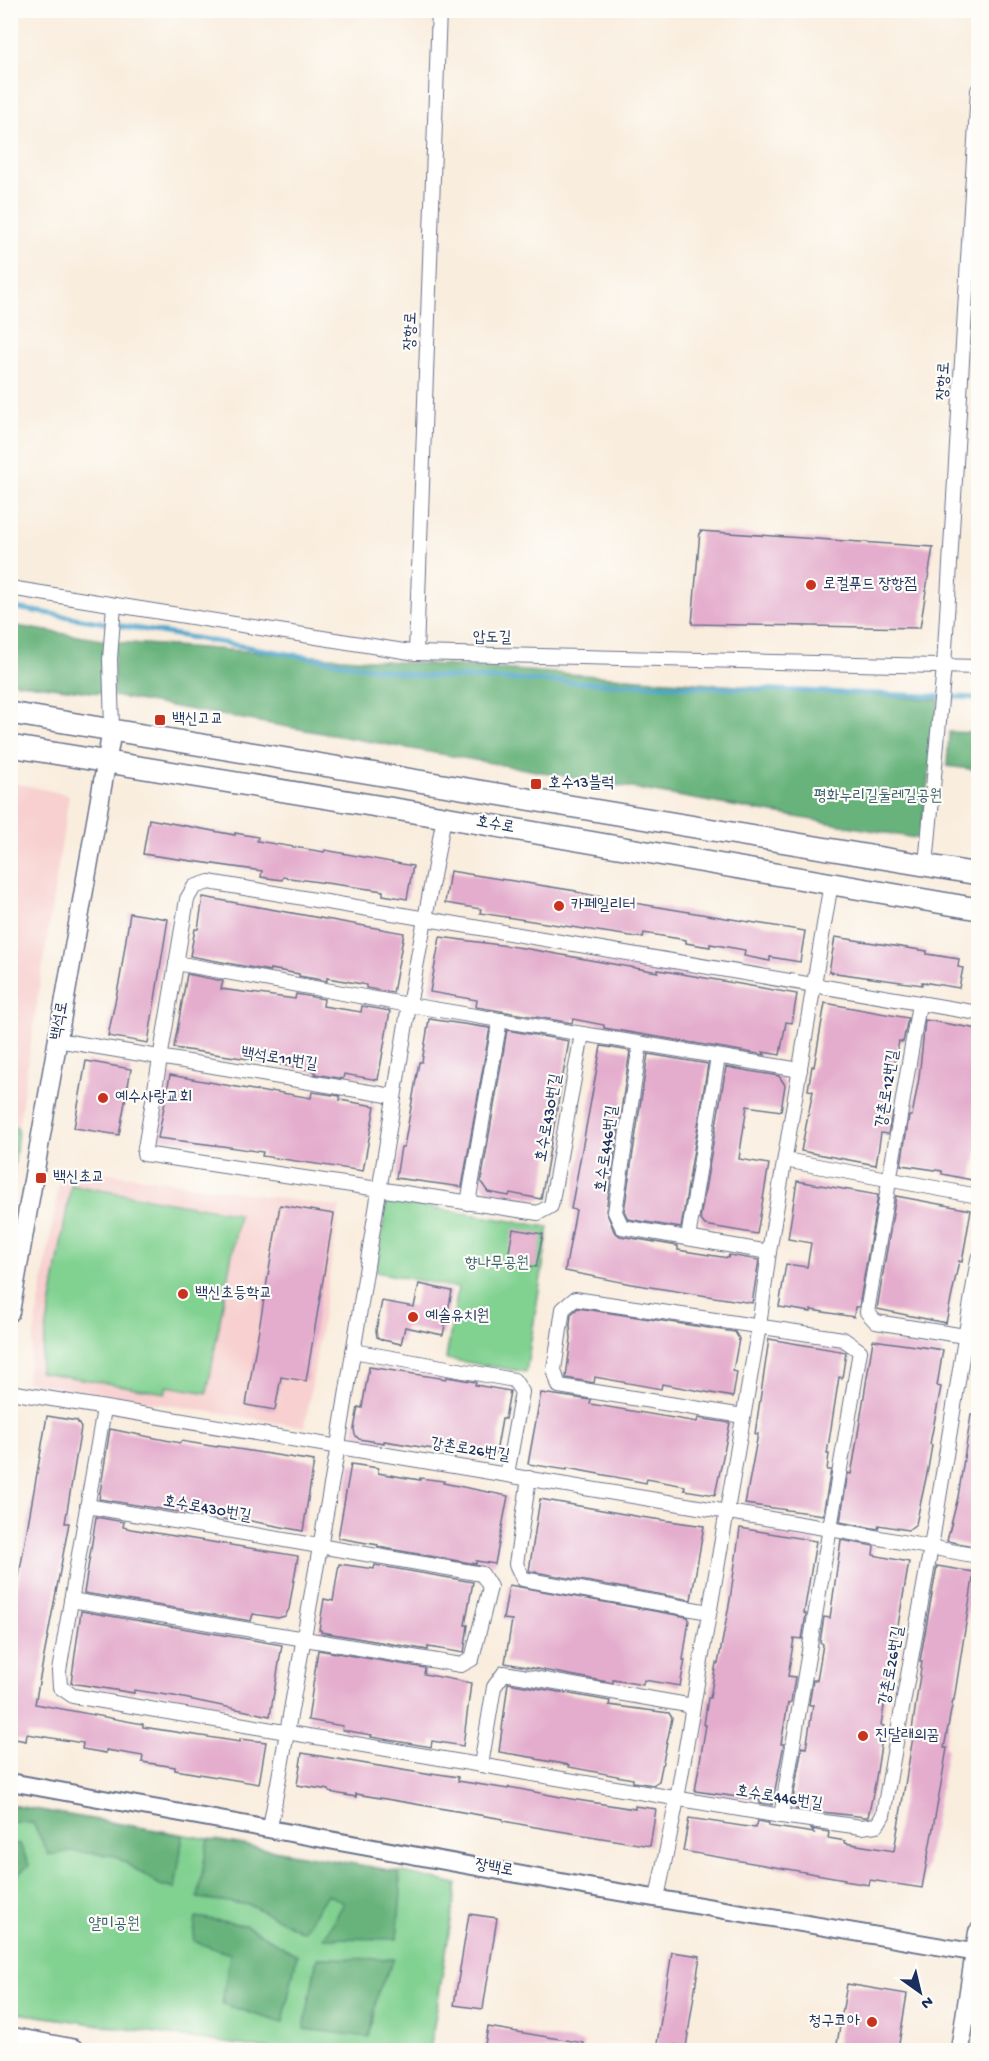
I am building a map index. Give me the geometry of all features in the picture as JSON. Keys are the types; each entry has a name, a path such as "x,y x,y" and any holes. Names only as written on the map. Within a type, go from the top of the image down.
{"main road":[{"name":"호수로","path":"10,713 978,874"},
{"name":"백석로","path":"10,1312 112,730"},
{"name":"호수로","path":"10,746 444,817 978,909"},
{"path":"960,2050 977,1952 978,1932"},
{"path":"10,2038 74,2050"}],"street":[{"name":"장항로","path":"416,653 439,10"},
{"name":"장항로","path":"926,865 944,670 978,90"},
{"name":"압도길","path":"10,588 114,610 416,653 944,670 978,667"},
{"path":"112,730 111,642 114,610"},
{"path":"270,1828 338,1446 393,1096 444,817"},
{"path":"160,1058 187,899 194,887 209,882 978,1013"},
{"path":"657,1898 677,1799 759,1326 769,1252 831,884"},
{"path":"176,963 409,1005 800,1070"},
{"name":"강촌로12번길","path":"919,1004 867,1312 876,1322 965,1342"},
{"path":"468,1203 500,1020"},
{"name":"호수로430번길","path":"160,1058 144,1154 538,1212 551,1206 582,1034"},
{"name":"백석로11번길","path":"57,1040 393,1096"},
{"name":"호수로446번길","path":"640,1044 615,1212 622,1227 769,1252"},
{"path":"688,1239 718,1057"},
{"path":"785,1160 978,1196"},
{"path":"965,1342 978,1259"},
{"path":"743,1416 559,1386 554,1370 563,1309 575,1299 843,1339 860,1351 781,1816"},
{"name":"강촌로26번길","path":"877,1825 883,1815 965,1342"},
{"path":"353,1351 514,1380 522,1392 507,1474"},
{"name":"강촌로26번길","path":"10,1392 727,1511 978,1556"},
{"path":"104,1409 59,1671 60,1687 73,1696 481,1765 494,1687 504,1673 693,1706"},
{"path":"528,1478 516,1564 523,1579 709,1612"},
{"name":"호수로430번길","path":"87,1506 482,1574 490,1587 472,1659 461,1665 304,1638"},
{"path":"71,1599 304,1638"},
{"name":"호수로446번길","path":"481,1765 781,1816 861,1827 877,1825"},
{"name":"장백로","path":"10,1782 657,1898 977,1952"}],"shaded area":[{"path":"10,782 69,795 18,1128 10,1126"},
{"name":"백신초등학교","path":"62,1166 340,1207 305,1427 26,1382"}],"green space":[{"path":"10,625 108,641 106,694 11,682"},
{"name":"평화누리길둘레길공원","path":"115,642 939,700 920,839 113,696"},
{"path":"949,732 978,733 978,770 947,766"},
{"path":"11,1126 18,1128 10,1200"},
{"path":"71,1185 239,1214 207,1393 167,1386 165,1393 39,1372"},
{"name":"향나무공원","path":"388,1201 549,1227 526,1372 446,1359 458,1288 376,1272"},
{"path":"10,1805 183,1835 175,1889 160,1885 115,1856 72,1851 49,1855 33,1823 11,1822"},
{"name":"얄미공원","path":"11,1805 407,1873 457,1884 430,2050 274,2050 11,2012"},
{"path":"208,1839 399,1872 401,1893 397,1939 324,1938 344,1903 327,1894 303,1932 251,1905 198,1898"},
{"path":"11,1843 20,1844 29,1865 11,1880"},
{"path":"196,1917 245,1925 297,1955 283,2023 222,2004 230,1954 193,1941"},
{"path":"317,1958 394,1959 378,1992 369,2037 304,2029"}],"building":[{"name":"로컬푸드 장항점","path":"700,531 933,547 920,628 692,624"},
{"path":"149,819 258,837 257,841 324,852 325,850 413,866 407,899 383,895 383,891 283,877 282,880 261,877 262,871 143,854"},
{"path":"450,871 805,931 800,962 770,957 770,961 744,956 745,950 710,944 710,947 686,943 686,940 644,933 643,938 480,913 481,909 445,903"},
{"path":"203,897 404,933 393,993 366,988 366,985 362,984 327,978 327,981 299,976 299,974 190,956 195,929 198,929"},
{"path":"130,913 168,919 148,1043 108,1036"},
{"path":"440,937 523,948 797,994 792,1023 786,1022 780,1055 763,1052 765,1055 604,1028 604,1025 573,1019 572,1023 476,1007 477,1000 430,992"},
{"path":"835,937 927,951 927,954 959,959 958,967 963,968 959,988 829,972"},
{"path":"187,974 223,981 221,989 295,999 296,994 324,999 323,1006 361,1012 362,1006 390,1011 378,1080 344,1074 343,1079 315,1074 316,1071 174,1048"},
{"path":"825,1003 908,1018 903,1042 899,1041 886,1110 892,1113 888,1134 881,1133 876,1165 801,1151 813,1091 808,1090"},
{"path":"429,1019 490,1028 462,1187 396,1178 401,1147 404,1147 419,1062 422,1062"},
{"path":"925,1020 978,1029 978,1144 972,1180 942,1174 942,1171 901,1165 909,1116 912,1116 919,1078"},
{"path":"507,1030 569,1041 541,1199 510,1193 509,1196 488,1192 481,1182"},
{"path":"601,1046 630,1051 606,1211 614,1231 620,1236 678,1246 678,1250 728,1258 729,1255 759,1260 752,1303 565,1271 576,1210 571,1209"},
{"path":"648,1054 708,1064 681,1228 628,1219 624,1211"},
{"name":"예수사랑교회","path":"86,1061 131,1069 119,1135 74,1128"},
{"path":"726,1067 779,1076 785,1085 781,1111 747,1106 739,1159 769,1164 757,1234 705,1225 700,1219"},
{"path":"170,1075 270,1093 271,1091 311,1098 312,1092 340,1096 340,1100 375,1106 363,1171 262,1156 263,1152 158,1138"},
{"path":"797,1181 878,1195 859,1307 855,1307 854,1317 779,1307 786,1264 807,1267 811,1243 788,1239"},
{"path":"896,1196 971,1210 962,1262 959,1261 946,1323 877,1309"},
{"path":"280,1205 334,1214 306,1381 281,1377 275,1410 246,1405"},
{"path":"513,1229 543,1234 536,1267 507,1263"},
{"name":"예솔유치원","path":"419,1284 452,1291 443,1335 405,1327 401,1344 377,1337 376,1330 382,1301 414,1307"},
{"path":"578,1308 735,1332 739,1339 733,1371 737,1372 733,1397 662,1384 661,1389 595,1377 594,1383 566,1378 571,1338 571,1314"},
{"path":"769,1339 846,1352 842,1378 839,1377 827,1454 829,1454 827,1470 831,1470 823,1515 745,1504 758,1434 755,1434"},
{"path":"873,1340 943,1350 937,1386 941,1387 930,1444 932,1445 928,1469 916,1524 908,1530 879,1525 878,1529 840,1522 848,1473 851,1474 854,1458"},
{"path":"369,1367 446,1379 447,1377 453,1378 476,1382 475,1385 510,1391 496,1453 488,1458 359,1439 354,1429 358,1407 362,1408"},
{"path":"541,1393 591,1400 590,1404 697,1422 698,1418 730,1423 715,1495 684,1490 685,1486 647,1479 646,1483 567,1468 567,1470 528,1464"},
{"path":"971,1415 978,1415 978,1547 947,1541 958,1497"},
{"path":"47,1416 77,1421 81,1428 65,1523 69,1523 35,1704 143,1724 143,1727 240,1742 240,1739 266,1742 259,1784 175,1770 175,1767 142,1762 143,1756 82,1749 83,1743 27,1734 26,1741 10,1738 10,1627"},
{"path":"110,1429 180,1443 181,1441 314,1461 303,1531 235,1518 235,1521 99,1499"},
{"path":"351,1464 378,1468 378,1473 420,1480 420,1478 444,1481 443,1483 508,1496 495,1564 476,1561 476,1564 338,1538"},
{"path":"540,1499 704,1526 691,1600 529,1571"},
{"path":"96,1517 124,1522 123,1527 131,1529 298,1556 289,1609 285,1616 278,1618 253,1614 251,1621 84,1593"},
{"path":"740,1528 816,1541 802,1639 794,1638 788,1676 795,1677 791,1702 788,1703 781,1744 784,1744 772,1805 760,1803 760,1800 695,1791 708,1698 710,1698 716,1663 718,1664"},
{"path":"841,1540 874,1546 873,1555 909,1562 868,1817 796,1809 792,1804 802,1747 806,1748 813,1705 809,1705 813,1680 817,1680 823,1644 820,1642 824,1617 830,1618"},
{"path":"339,1564 374,1569 375,1565 473,1582 465,1625 468,1625 464,1653 428,1647 428,1650 321,1632 319,1630 324,1599 333,1601"},
{"path":"937,1566 974,1572 944,1748 947,1748 922,1888 870,1880 869,1885 683,1851 689,1818 755,1828 757,1821 769,1823 768,1826 814,1833 811,1829 829,1832 828,1838 845,1841 845,1843 894,1851 913,1737 911,1737 922,1661 920,1661"},
{"path":"509,1585 688,1617 683,1660 685,1660 680,1686 644,1680 643,1685 613,1680 613,1683 505,1663 512,1620 503,1619"},
{"path":"81,1611 282,1645 270,1716 174,1696 134,1690 134,1693 71,1683"},
{"path":"318,1650 425,1668 424,1674 471,1683 463,1746 432,1741 431,1747 371,1737 372,1735 342,1730 343,1726 308,1720"},
{"path":"508,1683 610,1701 609,1705 669,1713 672,1718 659,1781 653,1785 633,1782 633,1779 499,1752"},
{"path":"302,1753 432,1775 432,1773 458,1777 458,1781 508,1789 509,1787 571,1799 635,1809 635,1806 656,1809 650,1846 297,1785"},
{"path":"469,1914 497,1918 483,2009 454,2005"},
{"path":"672,1952 700,1956 686,2047 675,2045 675,2050 656,2050"},
{"name":"청구코아","path":"847,1984 907,1994 898,2050 836,2050"},
{"path":"488,2027 584,2043 583,2050 484,2050"}],"waterway":[{"path":"10,607 420,676 978,698"}],"place":[{"name":"로컬푸드 장항점","path":"811,585"},
{"name":"백신고교","path":"160,720"},
{"name":"호수13블럭","path":"536,784"},
{"name":"카페일리터","path":"559,906"},
{"name":"예수사랑교회","path":"103,1098"},
{"name":"백신초교","path":"41,1178"},
{"name":"백신초등학교","path":"183,1294"},
{"name":"예솔유치원","path":"413,1317"},
{"name":"진달래의꿈","path":"863,1736"},
{"name":"청구코아","path":"872,2022"}]}
